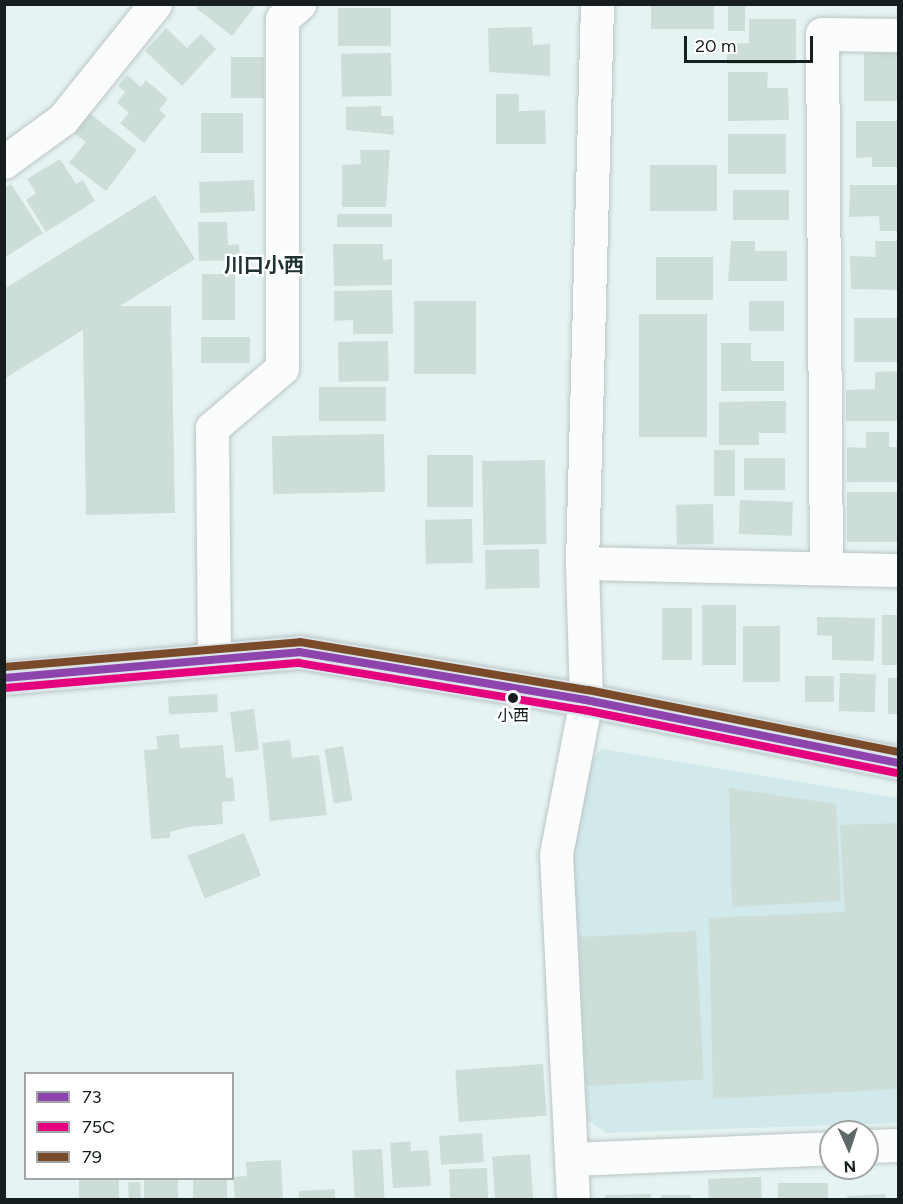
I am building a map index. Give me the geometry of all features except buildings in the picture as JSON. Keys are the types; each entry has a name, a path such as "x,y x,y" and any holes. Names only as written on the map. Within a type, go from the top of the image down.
{"main road":[{"path":"4,678 299,652 586,700 898,763"}],"street":[{"path":"4,162 63,119 155,4"},
{"path":"214,660 212,428 282,368 282,19 299,4"},
{"path":"573,1200 556,854 586,700 582,563 597,4"},
{"path":"826,568 822,34 898,35"},
{"path":"582,563 898,570"},
{"path":"879,1146 898,1145"},
{"path":"572,1159 819,1149"}],"shaded area":[{"path":"602,749 898,798 898,1123 879,1124 879,1120 819,1120 819,1126 606,1133 582,1116 566,850 594,757"}],"transit line":[{"name":"79","path":"4,667 300,642 588,690 898,752"},
{"name":"73","path":"4,678 299,652 586,700 898,763"},
{"name":"75C","path":"5,688 299,663 584,710 896,773"}],"place":[{"name":"小西","path":"513,698"}],"district":[{"name":"川口小西","path":"264,265"}]}
